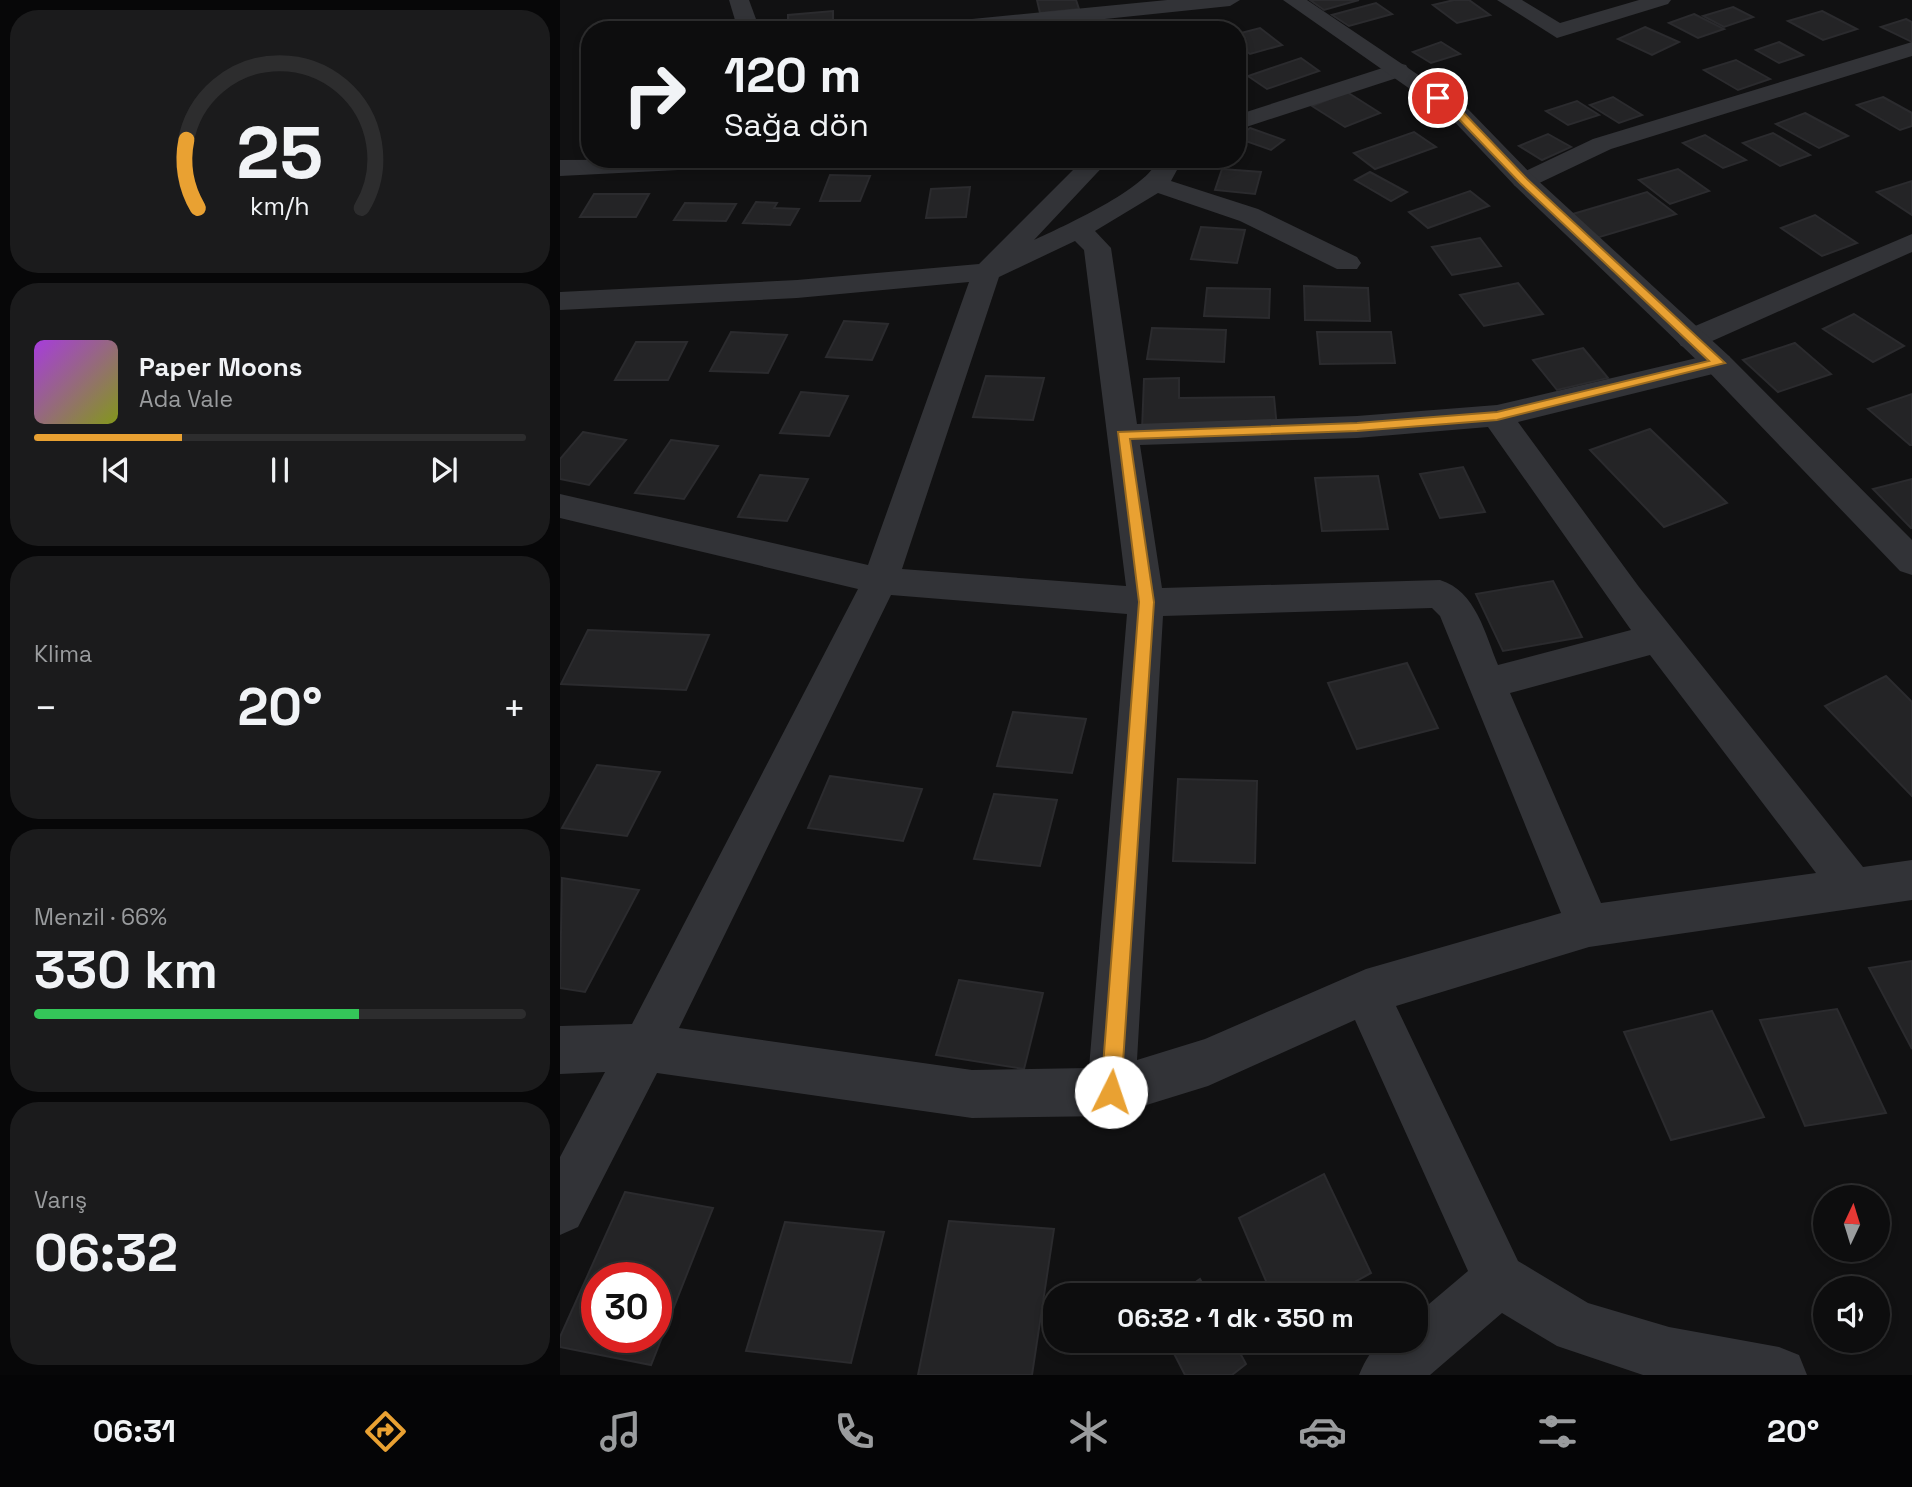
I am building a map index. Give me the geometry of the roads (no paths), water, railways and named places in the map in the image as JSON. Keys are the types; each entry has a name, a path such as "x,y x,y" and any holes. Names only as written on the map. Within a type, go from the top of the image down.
{"street":[{"path":"739,0 747,21"},
{"path":"1113,21 1154,19 1230,0"},
{"path":"1293,0 1458,112 1524,181 1718,363 1912,562"},
{"path":"1507,0 1557,31 1661,0"},
{"path":"1524,181 1602,144 1912,48"},
{"path":"1246,120 1398,70"},
{"path":"560,168 581,167"},
{"path":"560,1209 645,1047 880,580 987,272 1089,168"},
{"path":"560,301 797,289 987,272 1079,229 1155,184 1168,168"},
{"path":"1155,184 1249,215 1347,263"},
{"path":"1079,229 1097,248 1146,602 1111,1092"},
{"path":"1692,339 1912,242"},
{"path":"1122,435 1357,427 1497,416 1718,363"},
{"path":"1497,416 1658,638 1853,888"},
{"path":"560,506 880,580 1146,602 1440,594 1455,608 1589,926"},
{"path":"1487,684 1658,638"},
{"path":"560,1050 645,1047 972,1094 1111,1092 1208,1062 1366,992 1589,926 1912,880"},
{"path":"1366,992 1499,1280 1576,1327 1669,1355 1779,1375"},
{"path":"1387,1375 1499,1280"}]}
